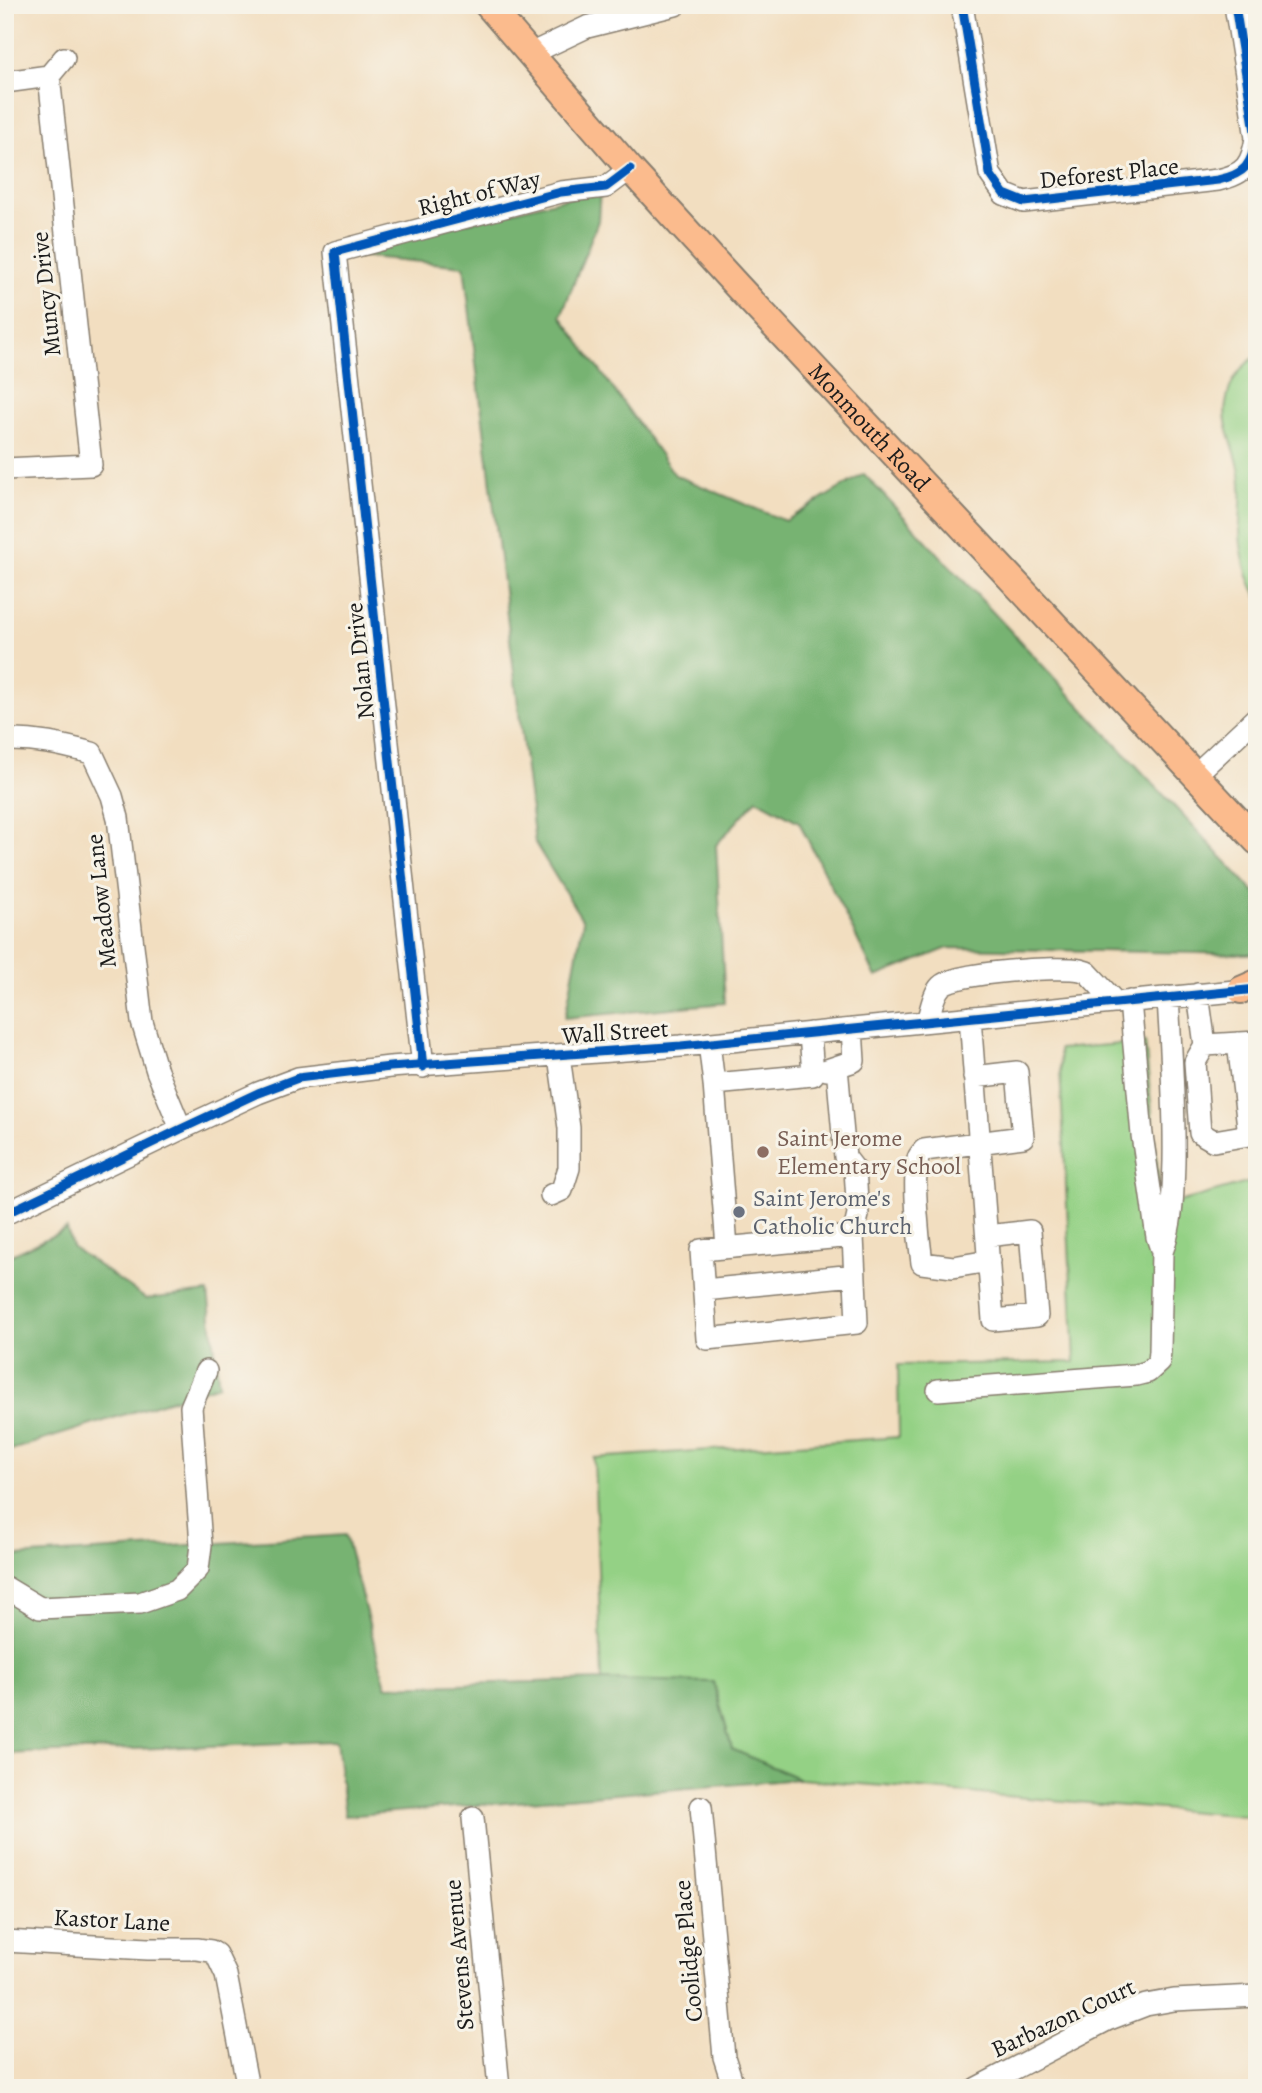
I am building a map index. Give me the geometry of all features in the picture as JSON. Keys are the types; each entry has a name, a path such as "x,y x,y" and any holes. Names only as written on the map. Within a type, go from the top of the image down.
{"main road":[{"name":"Monmouth Road","path":"488,5 630,169 738,287 1257,841"}],"street":[{"path":"530,54 587,27 675,5"},
{"name":"Deforest Place","path":"962,5 990,174 1004,194 1024,201 1218,180 1242,172 1254,153 1256,138 1235,5"},
{"path":"5,82 49,76 64,58"},
{"name":"Muncy Drive","path":"5,469 99,471 49,76"},
{"name":"Right of Way","path":"335,252 561,192 606,187 630,169"},
{"name":"Nolan Drive","path":"335,252 423,1067"},
{"path":"1195,775 1257,717"},
{"path":"5,740 48,741 92,752 108,738"},
{"name":"Meadow Lane","path":"92,752 112,796 118,818 142,1022 157,1071 181,1129"},
{"path":"927,1021 937,992 947,982 1015,970 1087,972 1123,1002 1157,1237 1162,1252"},
{"name":"Wall Street","path":"5,1213 258,1093 298,1078 366,1070 709,1043 1252,987"},
{"path":"1198,994 1205,1045 1195,1062 1200,1133 1213,1141 1253,1135 1247,1042 1205,1045"},
{"path":"938,1390 1136,1375 1147,1372 1159,1362 1162,1252 1171,1228 1174,1178 1168,997"},
{"path":"970,1017 993,1320 1037,1316 1030,1231 987,1236"},
{"path":"714,1084 813,1075 854,1061 852,1029"},
{"path":"810,1033 813,1075"},
{"path":"709,1043 727,1247"},
{"path":"551,1195 562,1190 569,1168 569,1128 559,1056"},
{"path":"837,1067 845,1157 855,1170 857,1323 708,1339 701,1250 855,1225"},
{"path":"974,1077 1017,1072 1023,1137 924,1150 918,1158 919,1240 922,1263 953,1266 989,1261"},
{"path":"704,1290 855,1275"},
{"path":"5,1587 40,1608 140,1603 177,1590 198,1569 201,1545 191,1407 206,1371"},
{"name":"Coolidge Place","path":"701,1807 724,2057 734,2088"},
{"name":"Stevens Avenue","path":"473,1818 499,2088"},
{"name":"Kastor Lane","path":"5,1941 197,1950 216,1954 226,1975 248,2088"},
{"name":"Barbazon Court","path":"977,2088 1107,2020 1146,2005 1174,2000 1257,1996"}],"green space":[{"path":"600,190 598,221 561,316 675,475 785,521 864,474 1257,895 1257,953 948,948 876,977 799,822 757,799 716,845 725,1003 565,1018 583,921 535,843 464,266 336,254"},
{"path":"1257,356 1257,596 1246,570 1242,550 1240,475 1225,412 1232,382 1245,365"},
{"path":"1145,1042 1161,1207 1257,1180 1257,1817 800,1779 732,1750 714,1683 602,1680 594,1458 899,1437 898,1365 1075,1362 1059,1049"},
{"path":"67,1229 72,1247 146,1299 208,1292 219,1385 5,1452 5,1258"},
{"path":"345,1535 386,1686 602,1680 714,1682 732,1749 800,1779 345,1816 336,1741 5,1754 5,1545 16,1556"}],"cycle path":[{"path":"962,5 990,174 1004,194 1024,202 1218,180 1235,175 1246,167 1256,138 1235,5"},
{"path":"423,1067 335,252 561,192 606,187 630,169"},
{"path":"5,1214 258,1093 298,1078 390,1067 681,1046 1257,989"}],"place":[{"name":"Saint Jerome Elementary School","path":"763,1152"},
{"name":"Saint Jerome's Catholic Church","path":"739,1212"}]}
